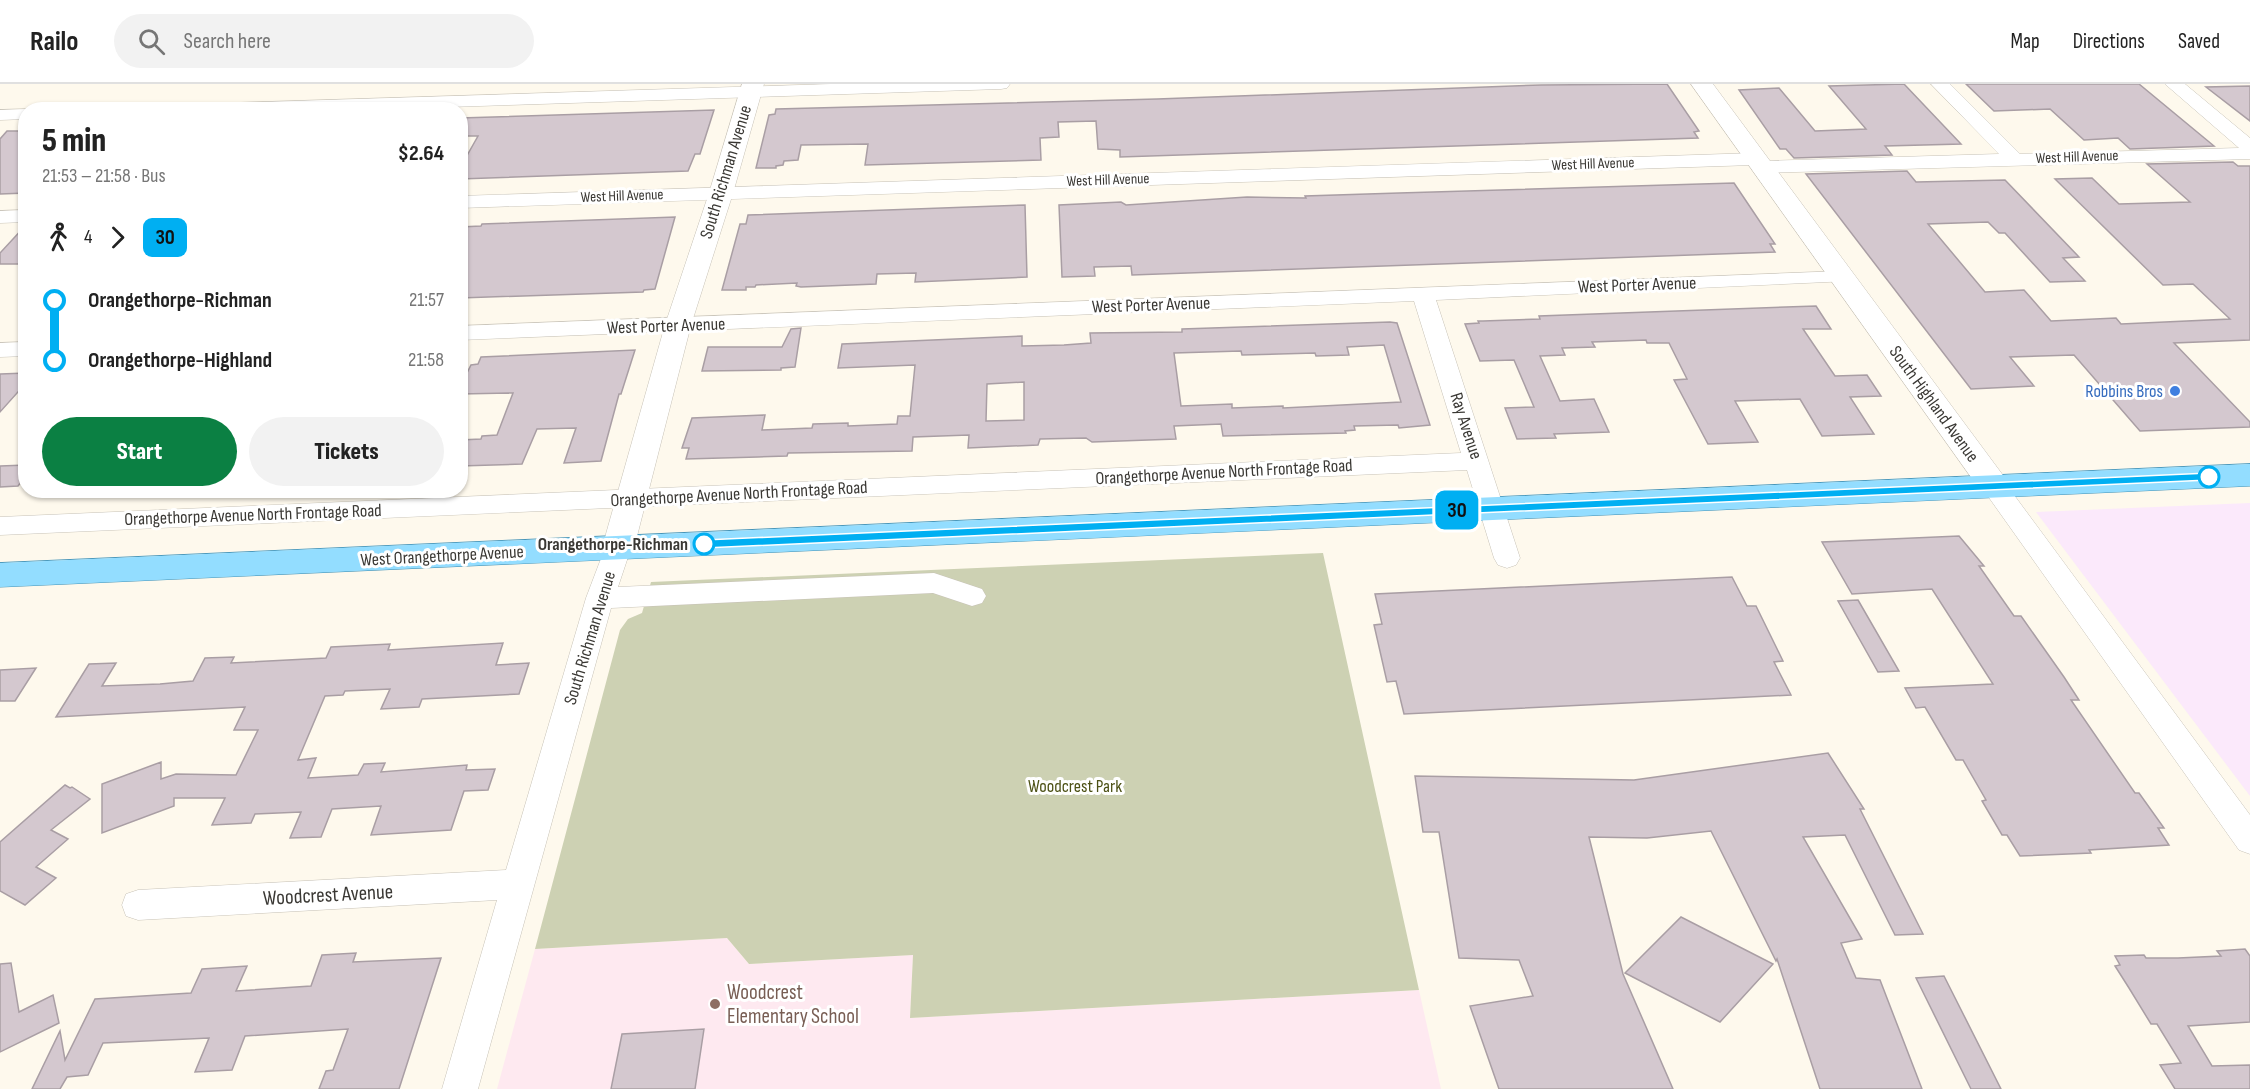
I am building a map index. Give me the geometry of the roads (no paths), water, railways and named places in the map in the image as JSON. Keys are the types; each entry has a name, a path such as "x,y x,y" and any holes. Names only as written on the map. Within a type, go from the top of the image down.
{"main road":[{"name":"West Orangethorpe Avenue","path":"0,575 2250,475"}],"street":[{"path":"380,102 752,88 1001,84"},
{"name":"South Highland Avenue","path":"1702,84 2250,840"},
{"path":"1940,84 2014,159"},
{"path":"2174,84 2250,147"},
{"name":"South Richman Avenue","path":"460,1089 600,598 633,499 678,325 752,88"},
{"path":"0,115 18,114"},
{"name":"West Hill Avenue","path":"468,202 1758,163 2250,153"},
{"path":"0,217 18,216"},
{"name":"West Porter Avenue","path":"468,333 1842,277"},
{"name":"Ray Avenue","path":"1423,294 1507,558"},
{"path":"0,350 18,349"},
{"name":"Orangethorpe Avenue North Frontage Road","path":"0,526 1477,461"},
{"path":"600,598 934,583 972,596"},
{"name":"Woodcrest Avenue","path":"138,905 519,884"}],"place":[{"name":"Robbins Bros","path":"2175,391"},
{"name":"Orangethorpe-Richman","path":"704,544"},
{"name":"Woodcrest Elementary School","path":"715,1004"}],"park label":[{"name":"Woodcrest Park","path":"1075,786"}]}
